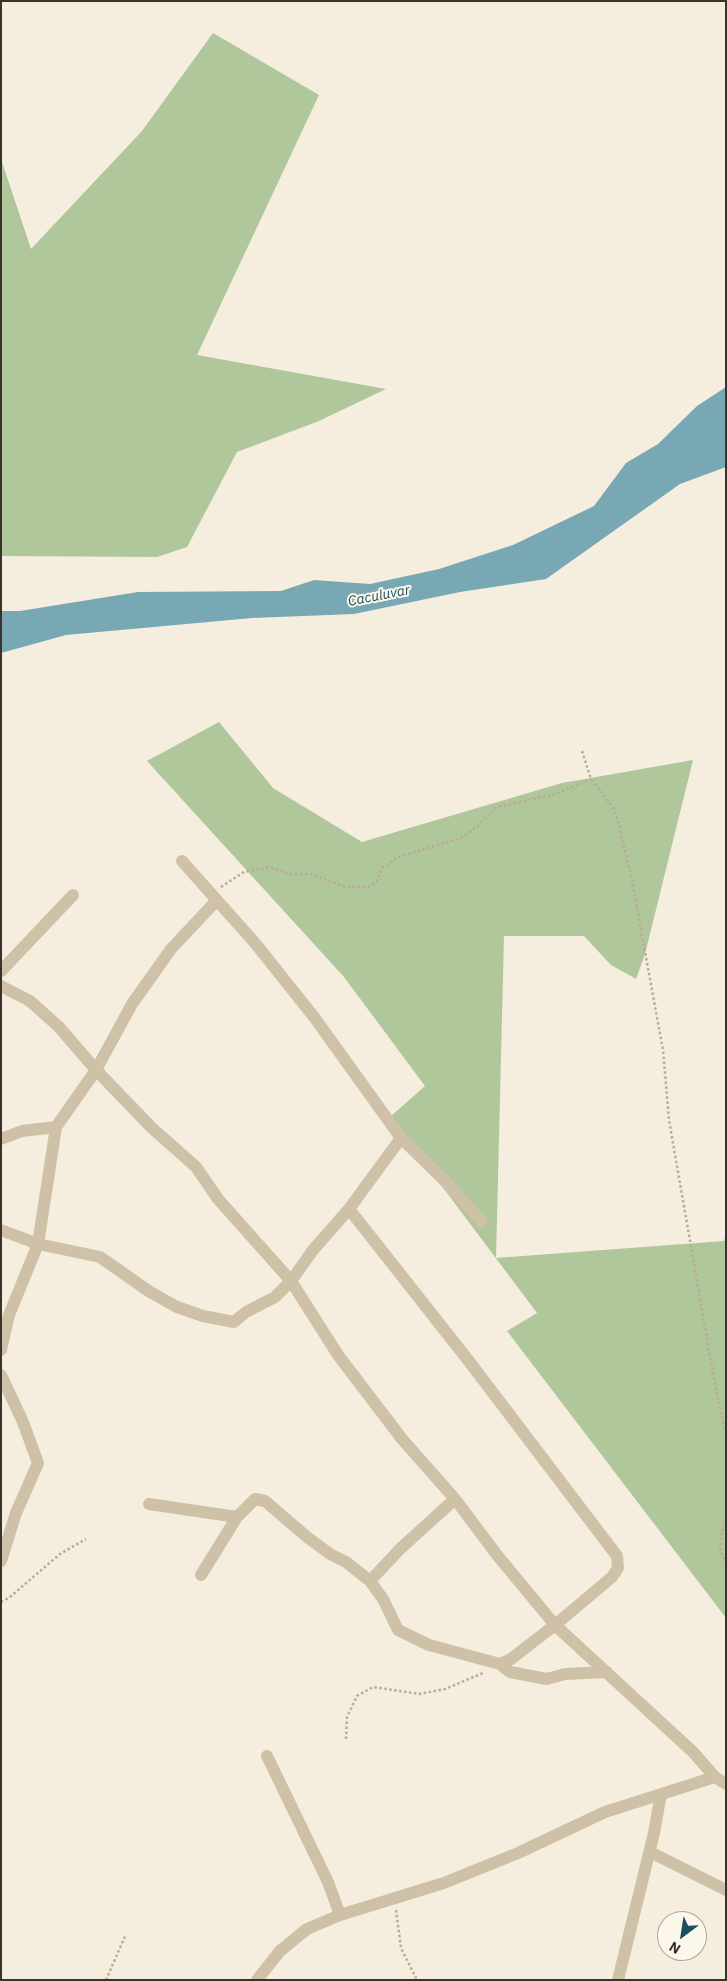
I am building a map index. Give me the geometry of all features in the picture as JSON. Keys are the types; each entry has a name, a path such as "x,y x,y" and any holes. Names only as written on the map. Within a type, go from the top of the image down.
{"street":[{"path":"182,861 255,943 314,1017 401,1138 445,1181 481,1222"},
{"path":"1,971 73,895"},
{"path":"1,1350 10,1315 38,1244 56,1127 96,1070 132,1004 171,949 215,898"},
{"path":"1,986 30,1001 59,1027 96,1070 151,1127 196,1167 218,1199 291,1281 309,1306 338,1355 402,1439 455,1499 497,1555 555,1625 693,1752 715,1778 726,1784"},
{"path":"1,1139 22,1130 56,1127"},
{"path":"1,1230 38,1244 100,1256 150,1292 177,1307 203,1316 234,1322 246,1312 275,1297 291,1281 313,1250 349,1209 401,1138"},
{"path":"349,1209 468,1360 617,1556 618,1568 612,1577 555,1625 510,1659 500,1664"},
{"path":"1,1375 23,1422 38,1464 16,1514 1,1561"},
{"path":"201,1575 237,1518 255,1499 265,1500 307,1537 330,1554 346,1562 370,1581 383,1599 398,1630 428,1644 500,1664 510,1672 546,1679 566,1674 607,1672"},
{"path":"370,1581 400,1549 455,1499"},
{"path":"149,1504 237,1518"},
{"path":"267,1756 328,1882 340,1915"},
{"path":"257,1980 280,1951 307,1929 340,1915 444,1883 518,1853 605,1812 715,1778"},
{"path":"618,1980 650,1852 661,1794"},
{"path":"650,1852 726,1890"}],"path":[{"path":"582,751 591,779 615,810 631,875 663,1050 669,1120 714,1378 726,1436"},
{"path":"215,898 226,882 244,872 268,867 290,874 310,874 346,887 368,887 377,881 382,868 398,857 461,838 479,825 497,807 556,794 591,779"},
{"path":"726,1524 722,1530 720,1548 726,1564"},
{"path":"1,1602 10,1597 60,1554 86,1539"},
{"path":"346,1739 347,1717 357,1696 373,1687 419,1694 445,1689 489,1671 500,1664"},
{"path":"394,1898 401,1948 417,1980"},
{"path":"106,1980 126,1934"},
{"path":"295,1980 300,1980"}],"green space":[{"path":"213,33 319,95 197,355 386,389 319,421 237,452 187,547 157,557 1,556 1,159 31,249 142,131"},
{"path":"219,722 273,788 362,842 562,783 693,760 645,954 636,979 611,965 584,936 504,936 496,1258 724,1241 726,1234 726,1618 507,1331 537,1313 390,1117 425,1086 344,977 147,761"}],"water":[{"name":"Caculuvar","path":"726,387 726,467 680,484 546,579 460,592 354,614 252,618 66,635 1,653 1,611 20,611 138,592 281,591 314,580 370,584 439,569 513,545 594,506 626,463 658,444 697,406"}]}
